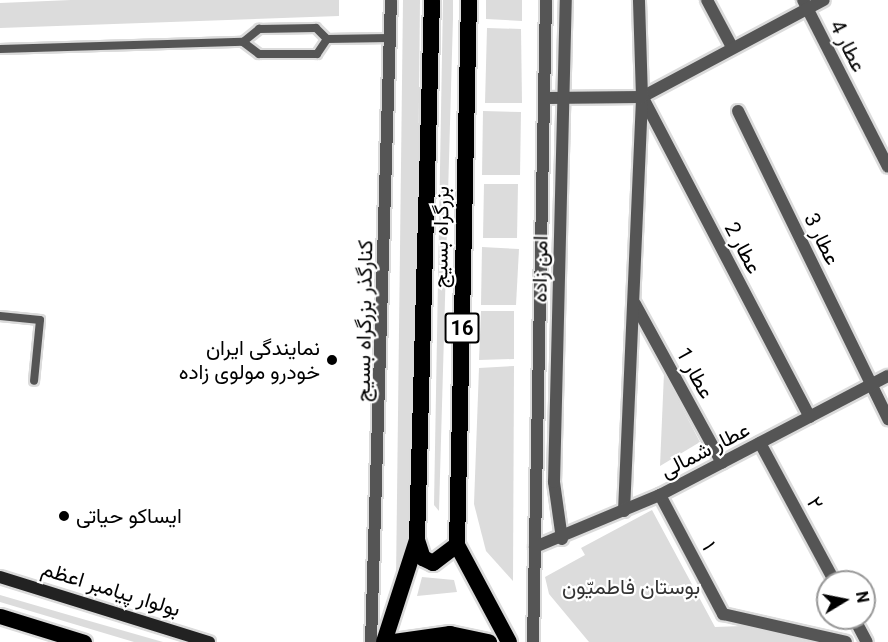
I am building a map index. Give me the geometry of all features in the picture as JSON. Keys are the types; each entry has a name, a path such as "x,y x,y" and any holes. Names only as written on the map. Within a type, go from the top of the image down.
{"highway":[{"name":"بزرگراه بسیج","path":"384,642 417,540 432,0"},
{"name":"بزرگراه بسیج","path":"469,0 457,546 509,642"},
{"path":"417,540 423,558 434,563 457,546"},
{"path":"394,642 450,634 489,642"}],"main road":[{"name":"بولوار پیامبر اعظم","path":"0,577 209,642"},
{"path":"0,616 84,642"}],"street":[{"name":"کنارگذر بزرگراه بسیج","path":"371,642 391,0"},
{"path":"533,642 547,98 546,0"},
{"name":"امن زاده","path":"562,538 555,482 566,0"},
{"path":"624,511 642,97 639,0"},
{"path":"707,0 732,47"},
{"path":"547,98 642,97 805,4 824,0"},
{"name":"عطار 4","path":"805,4 888,166"},
{"name":"عطار 2","path":"642,97 810,417"},
{"name":"عطار 3","path":"738,111 888,419"},
{"name":"عطار 1","path":"634,302 722,463"},
{"name":"عطار شمالی","path":"535,547 562,538 660,495 888,376"},
{"name":"۲","path":"760,443 829,570"},
{"name":"۱","path":"660,495 723,614 846,642"}],"lane":[{"path":"0,49 243,42 259,29 316,28 327,39 390,38"},
{"path":"243,42 259,54 317,54 327,39"},
{"path":"0,316 40,320 34,381"}],"green space":[{"path":"71,0 339,0 339,16 0,28 0,3"},
{"path":"403,0 420,0 415,497 413,536 396,580"},
{"path":"443,0 453,0 453,18 439,511 434,505"},
{"path":"486,0 522,0 522,21 486,19"},
{"path":"487,28 521,29 522,103 485,103"},
{"path":"483,111 521,112 520,175 482,175"},
{"path":"484,184 518,184 517,238 483,238"},
{"path":"482,247 519,249 516,305 481,305"},
{"path":"481,311 514,311 514,359 479,360"},
{"path":"514,366 513,581 486,551 474,504 479,368"},
{"path":"664,373 700,442 660,466"},
{"name":"بوستان فاطمیّون","path":"652,510 715,627 742,626 810,642 589,642 549,594 545,577 585,555 581,548"},
{"path":"422,577 454,580 457,592 417,596"},
{"path":"0,595 163,642 134,642 0,602"}],"place":[{"name":"نمایندگی ایران خودرو مولوی زاده","path":"332,360"},
{"name":"ایساکو حیاتی","path":"64,516"}]}
